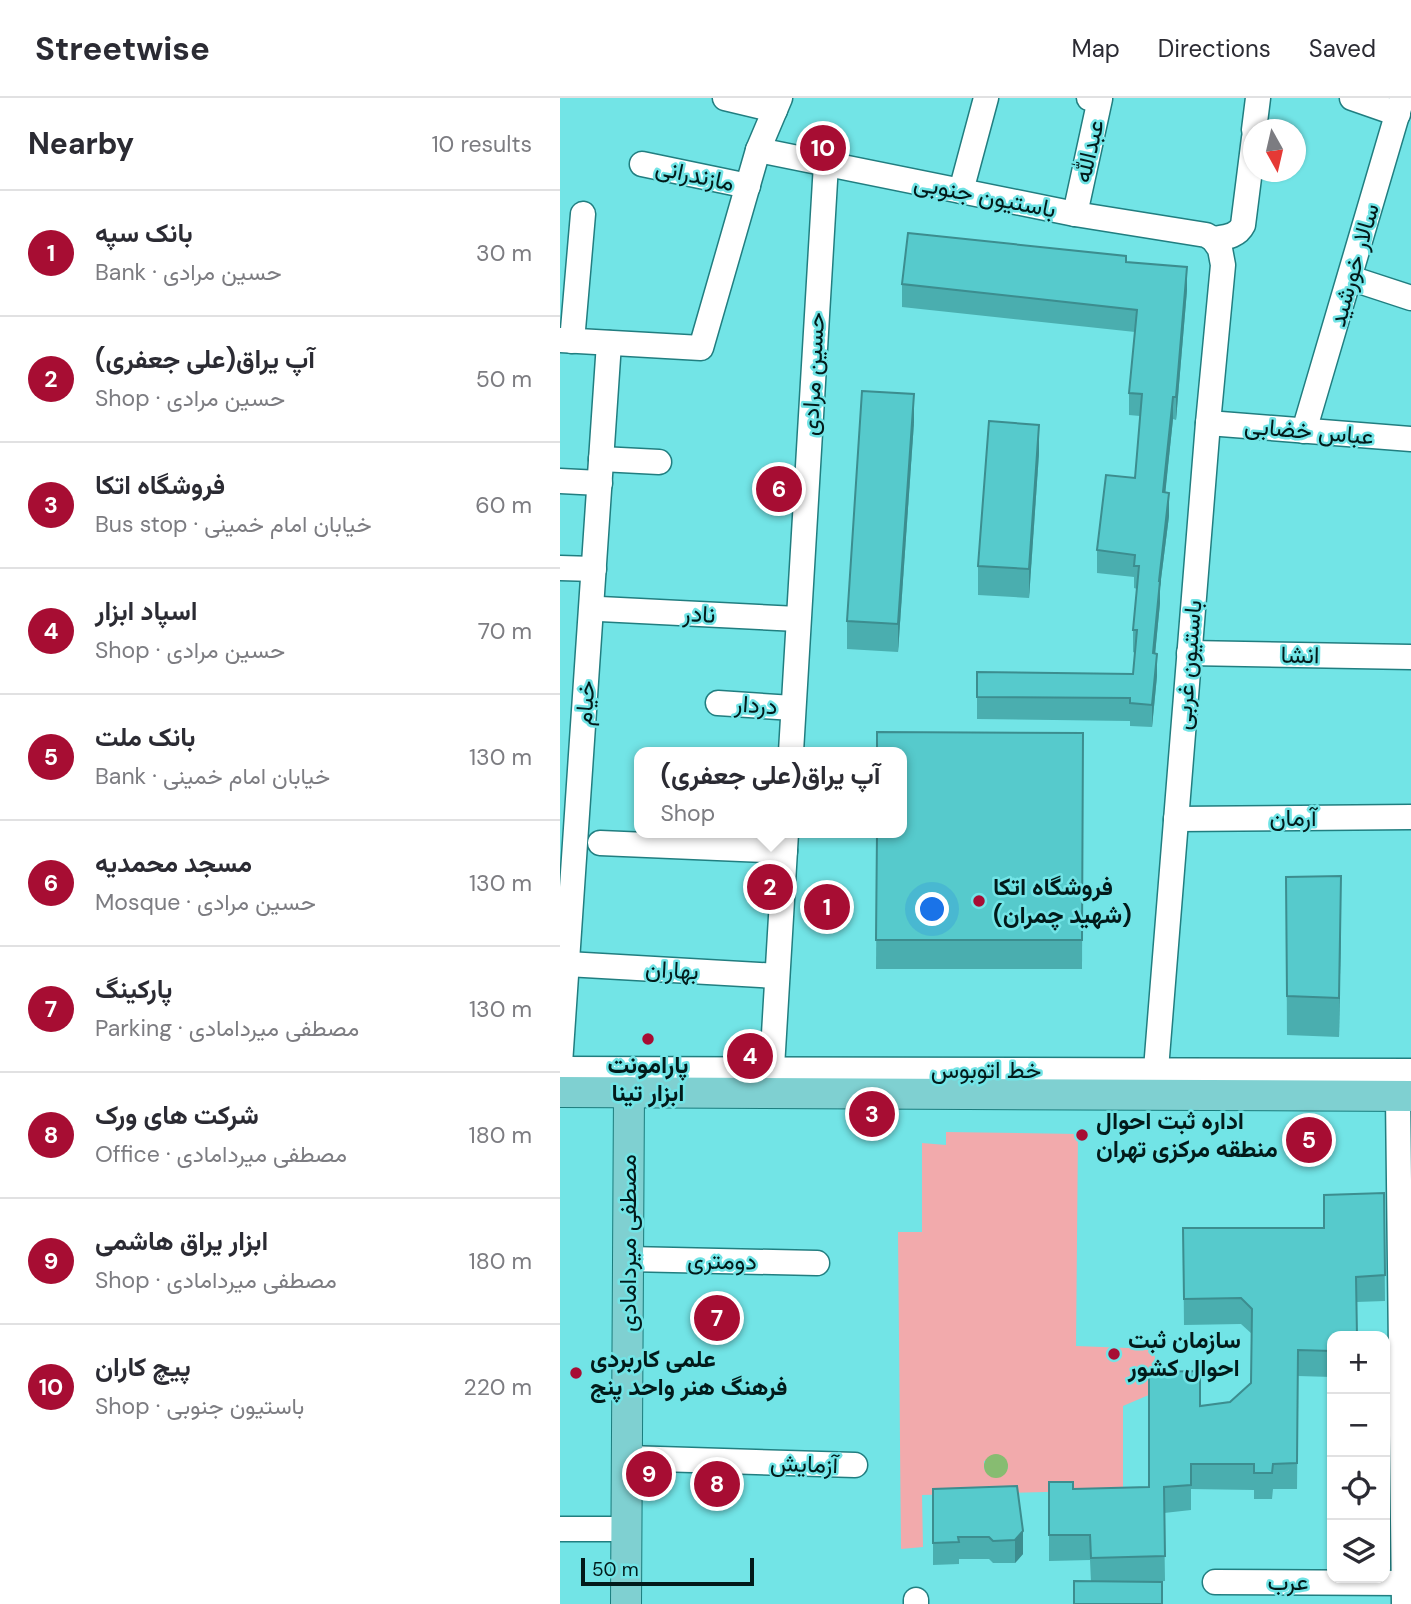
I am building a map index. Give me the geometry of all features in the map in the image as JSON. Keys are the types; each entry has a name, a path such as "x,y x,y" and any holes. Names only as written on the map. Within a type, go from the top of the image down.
{"main road":[{"path":"560,1092 629,1092 771,1081 1155,1082 1407,1088"},
{"name":"مصطفی میردامادی","path":"626,1604 629,1092"}],"street":[{"path":"583,214 566,340 701,348 758,150 778,104 725,98"},
{"path":"961,191 986,98"},
{"name":"عبدالله","path":"1075,214 1100,99 1089,98"},
{"path":"1255,119 1258,98"},
{"path":"1352,98 1400,106"},
{"name":"سالار خورشید","path":"1304,431 1400,106"},
{"name":"باستیون جنوبی","path":"758,150 1075,214 1206,235 1213,239"},
{"name":"مازندرانی","path":"642,164 748,186"},
{"name":"حسین مرادی","path":"791,747 826,164"},
{"path":"1213,239 1234,235 1240,231 1248,182"},
{"name":"باستیون غربی","path":"1155,1082 1223,265 1220,250 1213,239"},
{"path":"1350,278 1411,298"},
{"name":"خیام","path":"560,1066 567,964 565,916 571,732 593,569 609,343"},
{"name":"عباس خضابی","path":"1208,423 1411,439"},
{"path":"560,481 600,471 659,462"},
{"path":"560,568 593,569"},
{"name":"نادر","path":"600,609 798,619"},
{"name":"انشا","path":"1189,653 1411,657"},
{"name":"دردار","path":"718,703 793,708"},
{"name":"آرمان","path":"1176,819 1411,817"},
{"path":"560,1066 771,1081 785,842 600,843"},
{"name":"بهاران","path":"567,964 777,976"},
{"path":"1404,1594 1407,1468 1407,1088"},
{"name":"دومتری","path":"628,1259 817,1264"},
{"name":"آزمایش","path":"626,1458 855,1465"},
{"path":"560,1529 626,1529"},
{"name":"عرب","path":"1215,1582 1404,1594"}],"shaded area":[{"path":"946,1132 1078,1134 1076,1346 1154,1349 1158,1391 1123,1406 1123,1490 922,1495 923,1547 901,1549 898,1232 922,1232 922,1143 946,1145","holes":["1004,1457 1008,1468 1003,1475 984,1469 984,1461"]},
{"path":"996,1454 1005,1457 1008,1466 1005,1475 996,1478 987,1475 984,1466 987,1457"}],"building":[{"path":"908,233 1126,256 1126,262 1187,267 1176,397 1173,397 1163,492 1169,493 1153,653 1157,654 1152,705 1130,703 1130,698 977,697 977,672 1133,674 1137,630 1133,630 1139,566 1134,566 1135,555 1097,550 1106,475 1135,478 1142,394 1129,393 1137,310 902,284"},
{"path":"862,391 914,394 898,624 847,621"},
{"path":"989,421 1039,425 1029,569 978,566"},
{"name":"فروشگاه اتکا (شهید چمران)","path":"877,732 1083,733 1082,940 876,940 877,838 907,838 907,747 877,747"},
{"path":"1341,876 1339,998 1287,996 1286,877"},
{"path":"1384,1193 1385,1275 1356,1277 1357,1331 1327,1331 1327,1351 1298,1350 1297,1463 1273,1464 1272,1473 1254,1473 1254,1464 1191,1464 1191,1485 1164,1487 1165,1556 1091,1558 1090,1535 1049,1535 1049,1482 1073,1482 1073,1489 1149,1487 1149,1372 1200,1371 1200,1406 1230,1402 1251,1383 1252,1309 1241,1298 1184,1299 1183,1228 1324,1228 1324,1195"},
{"path":"1017,1486 1023,1531 1015,1540 993,1541 989,1537 958,1537 959,1542 933,1543 933,1489"},
{"path":"1074,1581 1162,1582 1162,1604 1074,1604"}],"place":[{"name":"پیچ کاران","path":"823,148"},
{"name":"مسجد محمدیه","path":"779,489"},
{"name":"آپ یراق(علی جعفری)","path":"770,887"},
{"name":"فروشگاه اتکا (شهید چمران)","path":"979,901"},
{"name":"بانک سپه","path":"827,907"},
{"name":"پارامونت ابزار تینا","path":"648,1039"},
{"name":"اسپاد ابزار","path":"750,1056"},
{"name":"فروشگاه اتکا","path":"872,1114"},
{"name":"اداره ثبت احوال منطقه مركزی تهران","path":"1082,1135"},
{"name":"بانک ملت","path":"1309,1140"},
{"name":"پارکینگ","path":"717,1318"},
{"name":"سازمان ثبت احوال کشور","path":"1114,1354"},
{"name":"علمی کاربردی فرهنگ هنر واحد پنج","path":"576,1373"},
{"name":"ابزار یراق هاشمی","path":"649,1474"},
{"name":"شرکت های ورک","path":"717,1484"}]}
